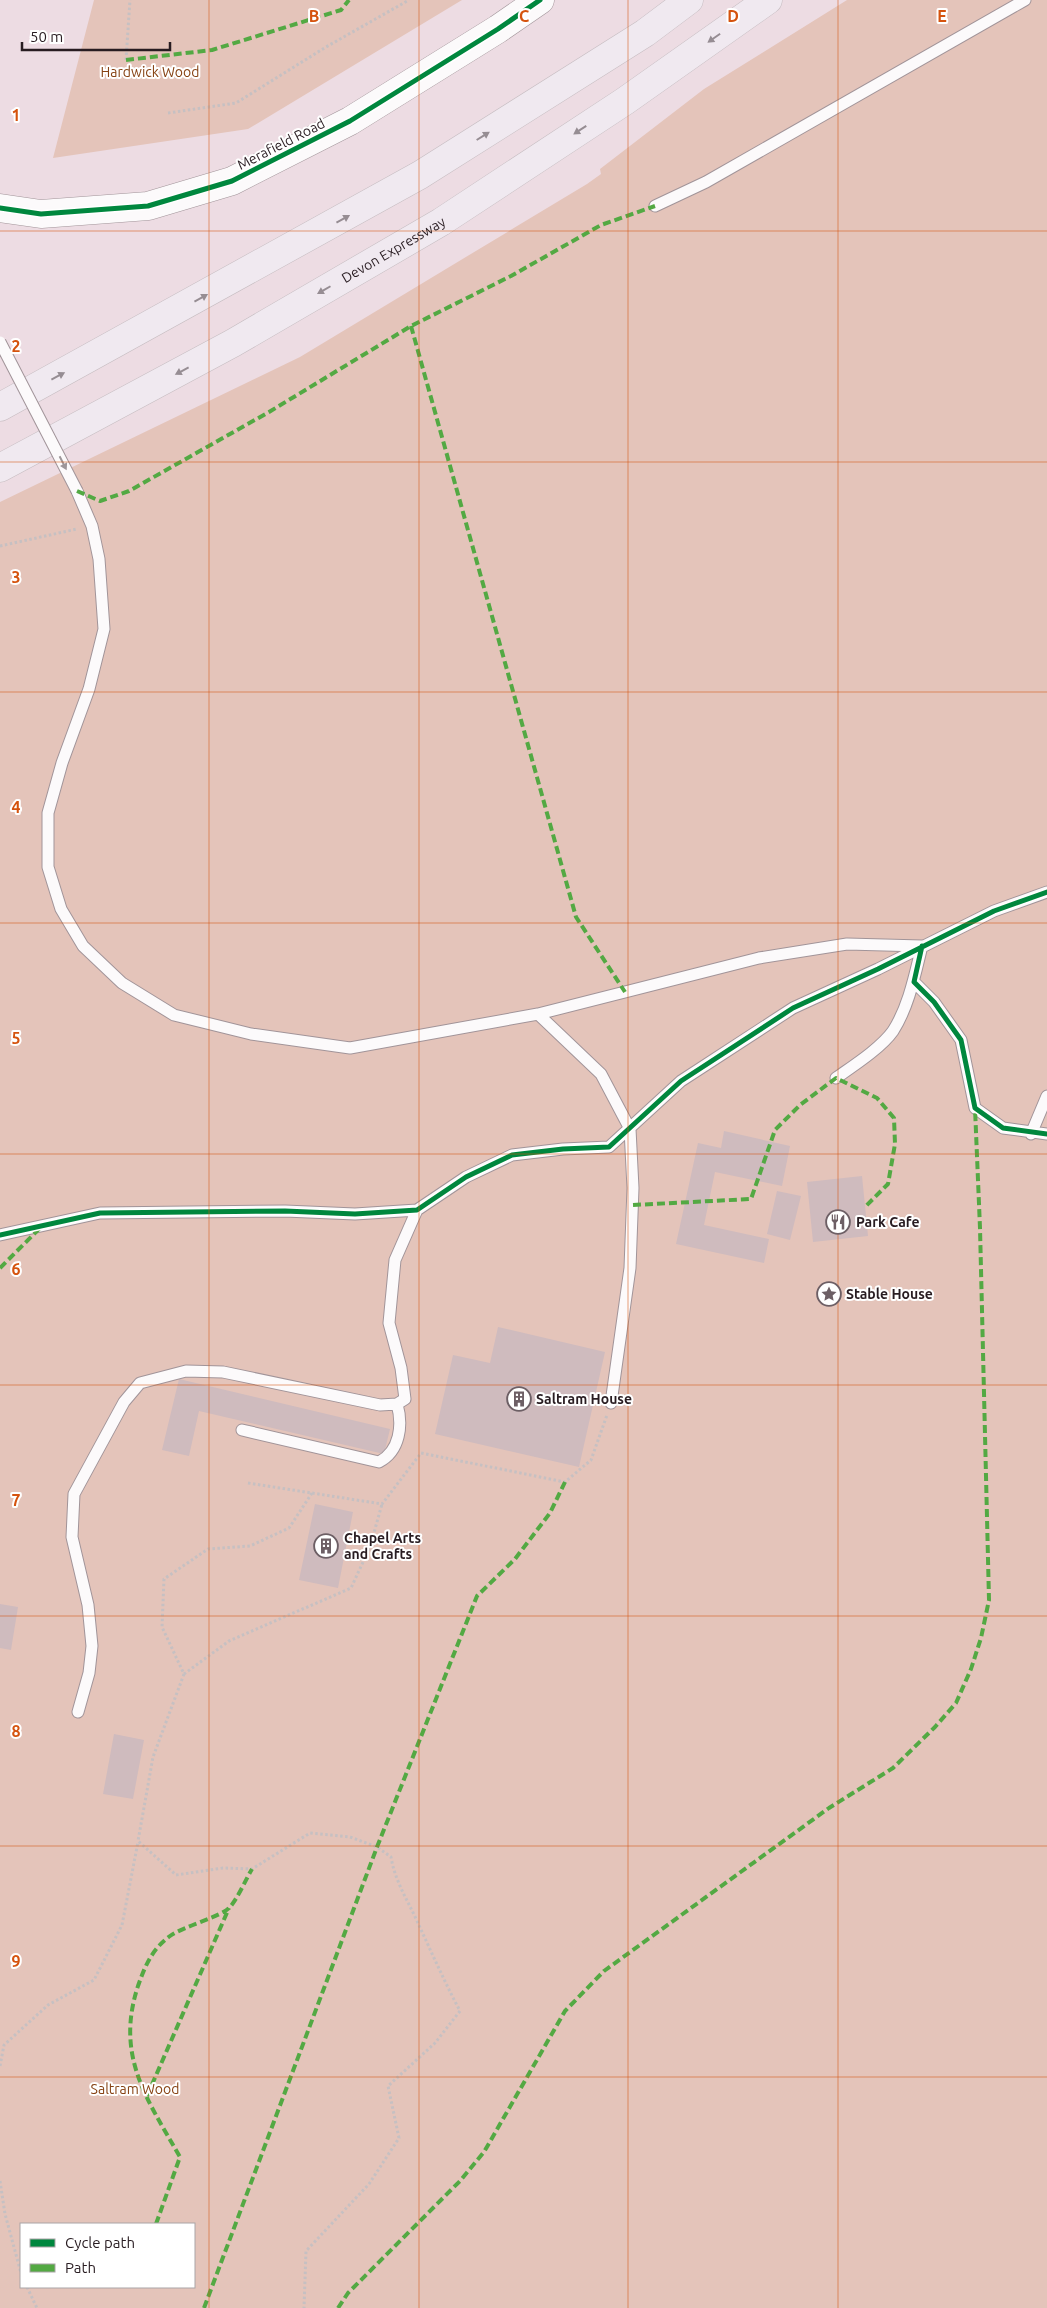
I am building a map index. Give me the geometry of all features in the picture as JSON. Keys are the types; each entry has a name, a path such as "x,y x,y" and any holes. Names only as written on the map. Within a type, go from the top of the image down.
{"highway":[{"path":"0,407 420,176 645,33 690,0"},
{"name":"Devon Expressway","path":"0,468 233,343 441,222 625,101 768,0"}],"street":[{"name":"Merafield Road","path":"0,208 41,214 148,206 232,182 350,122 498,29 540,0"}],"lane":[{"path":"655,206 706,182 1025,0"},
{"path":"0,342 77,491 92,526 100,558 104,628 89,689 62,763 48,813 48,867 61,909 83,946 122,983 174,1015 251,1034 350,1048 538,1014 759,958 847,944 922,946"},
{"path":"0,1236 100,1213 248,1210 355,1214 417,1210 466,1177 512,1155 563,1149 609,1147 681,1081 734,1044 793,1008 878,969 994,911 1047,892"},
{"path":"836,1078 862,1060 892,1031 914,982 922,946"},
{"path":"914,982 934,1002 961,1040 975,1108 1003,1128 1030,1134 1047,1134"},
{"path":"538,1014 600,1074 630,1129 633,1188 630,1268 611,1403"},
{"path":"1030,1134 1047,1096"},
{"path":"78,1712 89,1673 92,1646 88,1605 72,1537 74,1494 124,1402 140,1383 186,1371 223,1372 380,1405 397,1404 406,1399 401,1368 389,1323 395,1260 417,1210"},
{"path":"242,1430 379,1462 387,1458 393,1449 400,1430 400,1416 397,1404"}],"path":[{"path":"126,60 130,0"},
{"path":"168,113 236,103 326,47 409,0"},
{"path":"0,546 92,526"},
{"path":"0,2066 4,2045 48,2006 94,1980 122,1925 153,1757 184,1674 229,1641 351,1588 370,1546 382,1504 421,1453 565,1482 592,1460 611,1403"},
{"path":"248,1483 382,1504"},
{"path":"184,1674 162,1627 164,1579 208,1550 250,1546 289,1528 312,1493"},
{"path":"138,1841 176,1876 223,1868 252,1869 310,1833 350,1837 377,1847 391,1857 394,1877 416,1920 440,1975 460,2011 435,2043 388,2086 399,2138 369,2184 306,2251 304,2308"},
{"path":"0,2181 5,2214 20,2270"},
{"path":"27,2288 37,2308"}],"green space":[{"name":"Hardwick Wood","path":"94,0 462,0 248,129 53,158"},
{"name":"Saltram Wood","path":"847,0 1047,0 1047,2308 0,2308 0,502 300,357 587,184 601,174 600,169 704,89"}],"building":[{"path":"724,1131 790,1146 782,1186 715,1172 704,1225 769,1239 764,1263 676,1244 698,1143 721,1148"},
{"name":"Park Cafe","path":"862,1176 868,1236 813,1242 807,1182"},
{"path":"777,1191 801,1196 790,1240 767,1234"},
{"name":"Saltram House","path":"498,1327 605,1352 579,1467 435,1434 453,1355 490,1363"},
{"path":"179,1379 390,1429 384,1454 199,1411 189,1456 162,1450"},
{"name":"Chapel Arts and Crafts","path":"315,1504 353,1512 338,1588 299,1580"},
{"path":"0,1604 18,1607 11,1650 0,1648"},
{"path":"114,1734 144,1740 133,1799 103,1794"}],"marked path":[{"path":"126,60 212,50 341,10 349,0"},
{"path":"77,491 100,501 129,491 269,412 411,326 511,276 601,225 655,206"},
{"path":"411,326 576,917 625,992"},
{"path":"633,1205 751,1199 775,1130 800,1105 836,1078 877,1098 894,1118 895,1144 888,1184 865,1207"},
{"path":"338,2308 348,2293 460,2181 484,2152 565,2011 604,1971 829,1808 893,1768 935,1727 956,1703 971,1669 981,1638 989,1600 980,1228 975,1108"},
{"path":"0,1268 41,1227"},
{"path":"204,2308 377,1847 477,1596 515,1559 550,1513 565,1482"},
{"path":"156,2223 180,2157 146,2096 132,2056 130,2034 132,2011 138,1986 146,1965 158,1946 176,1932 218,1915 229,1908 252,1869"},
{"path":"147,2096 229,1908"}],"cycle path":[{"path":"0,208 41,214 148,206 232,181 350,121 498,29 540,0"},
{"path":"0,1235 100,1213 285,1211 355,1214 417,1210 466,1177 512,1155 563,1149 609,1147 681,1081 793,1008 878,969 994,911 1047,892"},
{"path":"922,946 914,982 934,1002 961,1040 975,1108 1003,1128 1047,1134"}],"place":[{"name":"Park Cafe","path":"838,1222"},
{"name":"Stable House","path":"829,1294"},
{"name":"Saltram House","path":"519,1399"},
{"name":"Chapel Arts and Crafts","path":"326,1546"}]}
